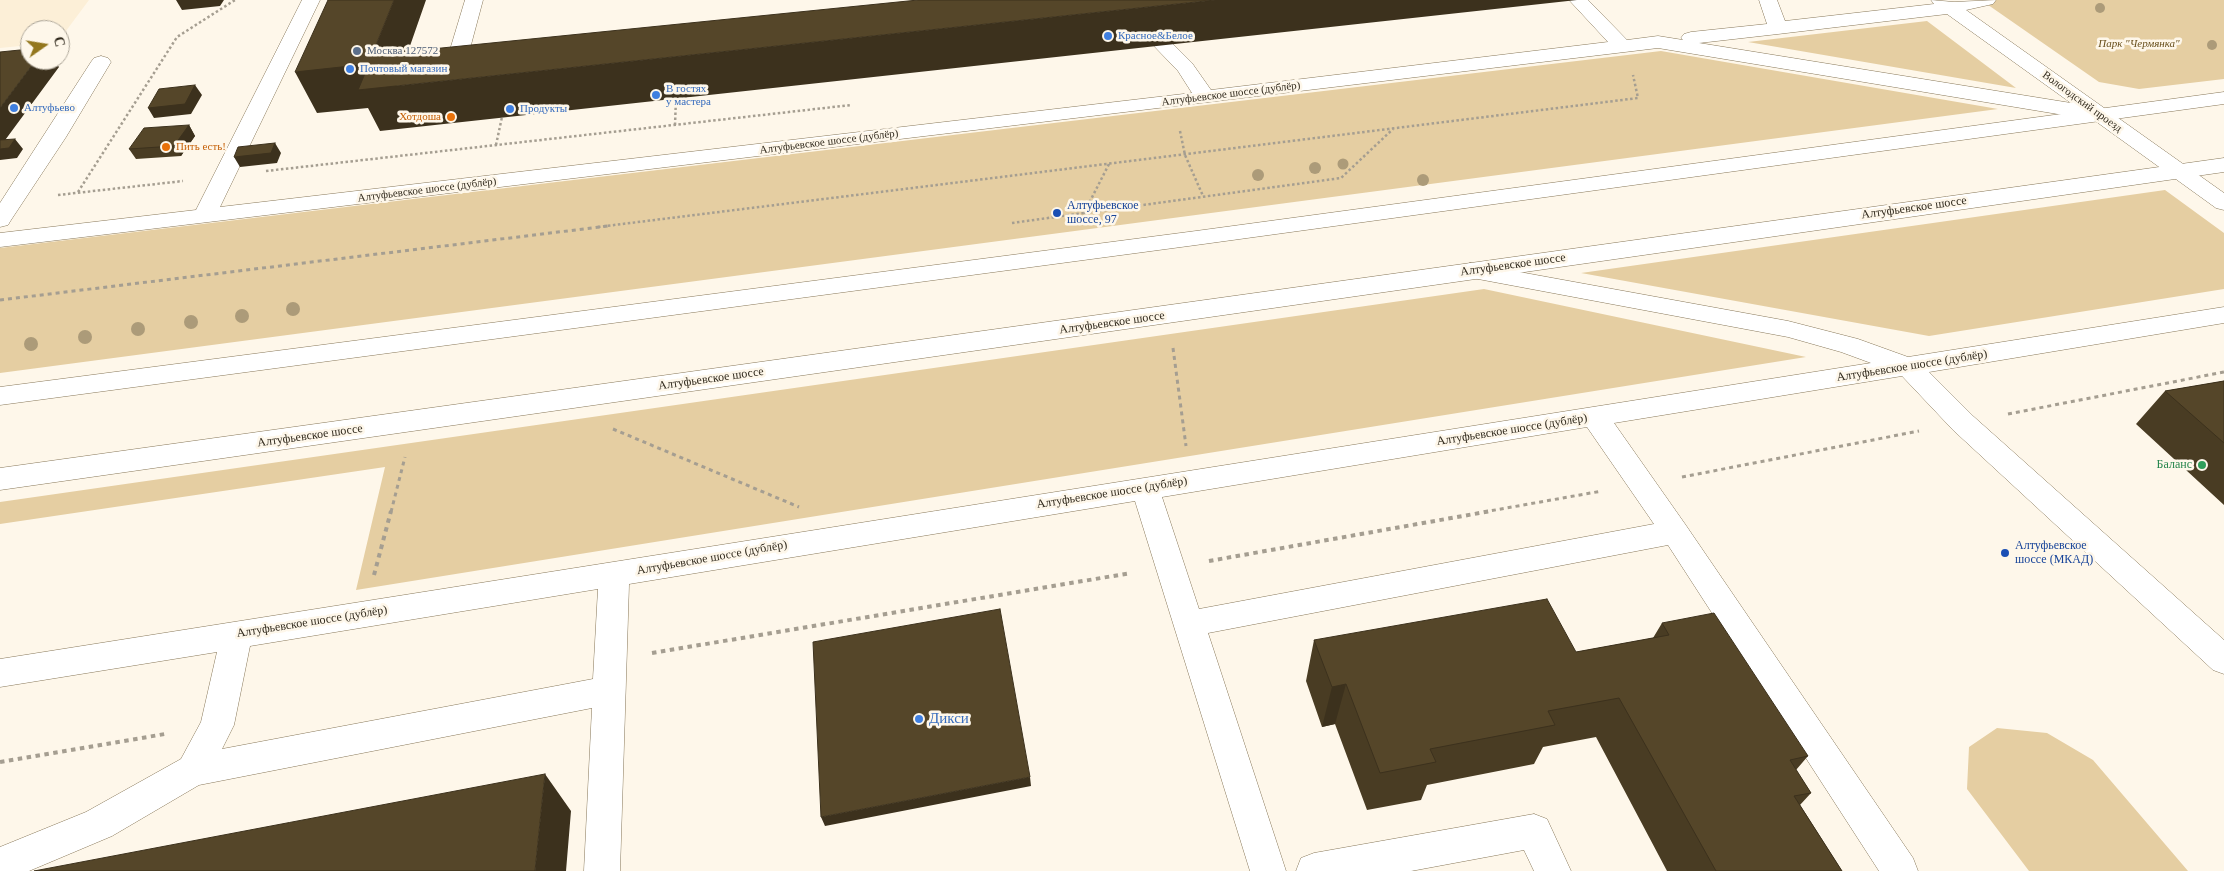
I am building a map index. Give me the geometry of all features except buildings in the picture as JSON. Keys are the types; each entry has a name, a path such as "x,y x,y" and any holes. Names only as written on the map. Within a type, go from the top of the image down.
{"street":[{"path":"204,217 311,0"},
{"path":"474,0 456,64 490,60"},
{"path":"1578,0 1621,45"},
{"path":"1768,0 1778,28"},
{"name":"Алтуфьевское шоссе (дублёр)","path":"0,240 1205,97 1621,45 1778,28 1945,4 1987,0"},
{"name":"Вологодский проезд","path":"1945,4 2224,203"},
{"name":"Алтуфьевское шоссе (дублёр)","path":"1658,42 2098,114"},
{"path":"1164,45 1184,67 1205,97"},
{"path":"0,220 102,62"},
{"path":"0,396 1196,238 2224,98"},
{"name":"Алтуфьевское шоссе","path":"0,479 2224,165"},
{"path":"1470,271 1788,329 1849,345 1908,367 1963,423 2224,660"},
{"name":"Алтуфьевское шоссе (дублёр)","path":"0,673 2224,315"},
{"path":"1594,416 1643,484 1900,871"},
{"path":"1144,488 1268,871"},
{"path":"1188,624 1675,532"},
{"path":"602,871 614,575"},
{"path":"193,770 218,725 237,634"},
{"path":"0,865 99,824 193,770 609,675"},
{"path":"1314,871 1534,831 1553,871"}],"path":[{"path":"77,193 177,37 235,0"},
{"path":"675,125 676,98"},
{"path":"496,145 502,118"},
{"path":"1012,223 1341,178 1394,128"},
{"path":"1084,213 1109,164"},
{"path":"1173,346 1191,480"},
{"path":"609,675 1170,566 1643,484 2224,372"},
{"path":"606,427 862,533"},
{"path":"364,614 407,451"},
{"path":"0,762 218,725"}],"shaded area":[{"path":"0,0 89,0 70,26 70,20 20,20 20,46 0,48"}],"green space":[{"name":"Парк \"Чермянка\"","path":"1981,0 2224,0 2224,79 2139,89 2099,82"},
{"path":"1927,21 2016,88 1748,42"},
{"path":"1661,51 1998,109 0,373 0,248"},
{"path":"2165,190 2224,233 2224,289 1929,336 1581,273"},
{"path":"1484,289 1806,357 356,590 385,467 0,524 0,502"},
{"path":"1997,728 2047,733 2093,760 2188,871 2029,871 1967,789 1969,747"}],"place":[{"name":"Красное&Белое","path":"1108,36"},
{"name":"Москва 127572","path":"357,51"},
{"name":"Почтовый магазин","path":"350,69"},
{"name":"В гостях у мастера","path":"656,95"},
{"name":"Алтуфьево","path":"14,108"},
{"name":"Продукты","path":"510,109"},
{"name":"Хотдоша","path":"451,117"},
{"name":"Пить есть!","path":"166,147"},
{"name":"Алтуфьевское шоссе, 97","path":"1057,213"},
{"name":"Баланс","path":"2202,465"},
{"name":"Алтуфьевское шоссе (МКАД)","path":"2005,553"},
{"name":"Дикси","path":"919,719"}]}
